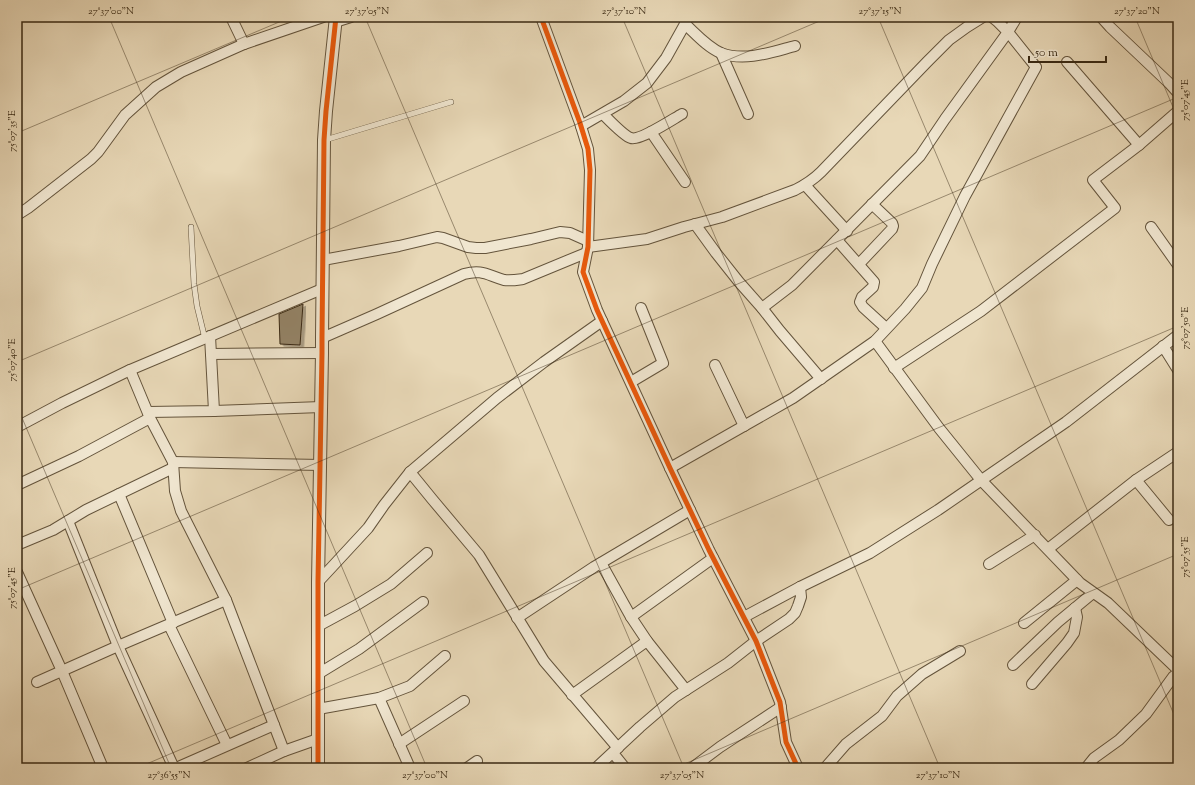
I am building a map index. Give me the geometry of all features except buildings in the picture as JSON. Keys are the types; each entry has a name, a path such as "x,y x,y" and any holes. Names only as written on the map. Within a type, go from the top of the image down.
{"street":[{"path":"231,17 244,44"},
{"path":"17,215 91,159 98,152 125,115 156,87 180,72 244,44 323,17"},
{"path":"318,768 318,582 321,465 324,140 336,20 351,17"},
{"path":"541,17 588,149 590,170 588,247 583,272 602,321 670,468 713,558 756,641 780,702 786,742 798,768"},
{"path":"322,338 473,271 482,272 505,280 512,281 523,279 588,247 647,239 722,217 795,190 811,181 821,172 949,40 983,17"},
{"path":"670,468 793,398 875,341 905,309 922,288 964,196 1036,67 1008,32 992,17"},
{"path":"762,308 792,285 920,156 1008,32 1017,17"},
{"path":"1101,17 1178,93"},
{"path":"581,126 624,101 647,83 666,58 686,20 708,45 721,53 745,57 758,56 795,46"},
{"path":"721,53 748,114"},
{"path":"1067,62 1138,145"},
{"path":"894,368 981,311 1115,208 1094,180 1178,111"},
{"path":"603,114 631,138 638,138 651,132 682,114"},
{"path":"651,132 685,182"},
{"path":"805,185 847,231"},
{"path":"859,264 892,229 893,226 892,223 872,204"},
{"path":"695,224 716,253 820,379"},
{"path":"1151,227 1178,265"},
{"path":"323,260 399,246 437,237 468,247 485,248 531,240 560,232 570,233 588,247"},
{"path":"837,240 873,280 874,285 862,297 860,302 863,307 886,328"},
{"path":"17,427 130,370 322,289"},
{"path":"630,382 663,363 641,308"},
{"path":"318,582 368,528 410,472 497,398 544,362 602,321"},
{"path":"744,617 800,586 870,553 938,510 1066,422 1178,335"},
{"path":"207,337 211,354 214,411"},
{"path":"875,341 939,428 981,480 1080,583 1108,603 1178,670"},
{"path":"1163,346 1178,370"},
{"path":"211,354 322,353"},
{"path":"715,365 744,426"},
{"path":"130,370 149,415 173,465 176,490 181,511 226,600 284,751"},
{"path":"17,486 79,456 149,415 321,407"},
{"path":"1048,548 1136,480 1178,452"},
{"path":"17,545 53,530 86,510 173,465 321,465"},
{"path":"410,472 479,555 544,661 616,750 625,768"},
{"path":"1136,480 1169,520"},
{"path":"119,494 171,624 227,745"},
{"path":"517,618 601,563 690,510"},
{"path":"68,520 118,646 175,768 274,724"},
{"path":"989,564 1035,535"},
{"path":"318,626 391,584 427,553"},
{"path":"631,617 713,558"},
{"path":"601,563 631,617 647,641 686,690"},
{"path":"17,572 62,671 103,768"},
{"path":"1024,623 1077,580"},
{"path":"596,768 675,697 728,664 756,641 795,613 801,597 800,586"},
{"path":"1013,664 1093,593"},
{"path":"37,682 226,600"},
{"path":"318,674 359,649 423,602"},
{"path":"1032,684 1074,633 1077,618 1075,608"},
{"path":"572,695 647,641"},
{"path":"825,768 846,744 882,716 897,696 922,674 960,651"},
{"path":"318,710 379,698 410,686 445,656"},
{"path":"1086,768 1094,758 1119,740 1146,714 1173,677 1178,674"},
{"path":"379,698 410,768"},
{"path":"399,744 464,701"},
{"path":"692,768 720,747 781,707"},
{"path":"247,768 284,751 318,739"},
{"path":"467,768 477,761"}],"lane":[{"path":"324,140 451,102"},
{"path":"191,227 196,299 207,337"}],"cycle path":[{"path":"318,768 318,582 324,140 336,17"},
{"path":"541,17 588,149 590,170 588,247 583,272 597,310 670,468 709,550 756,641 780,702 786,742 798,768"}]}
